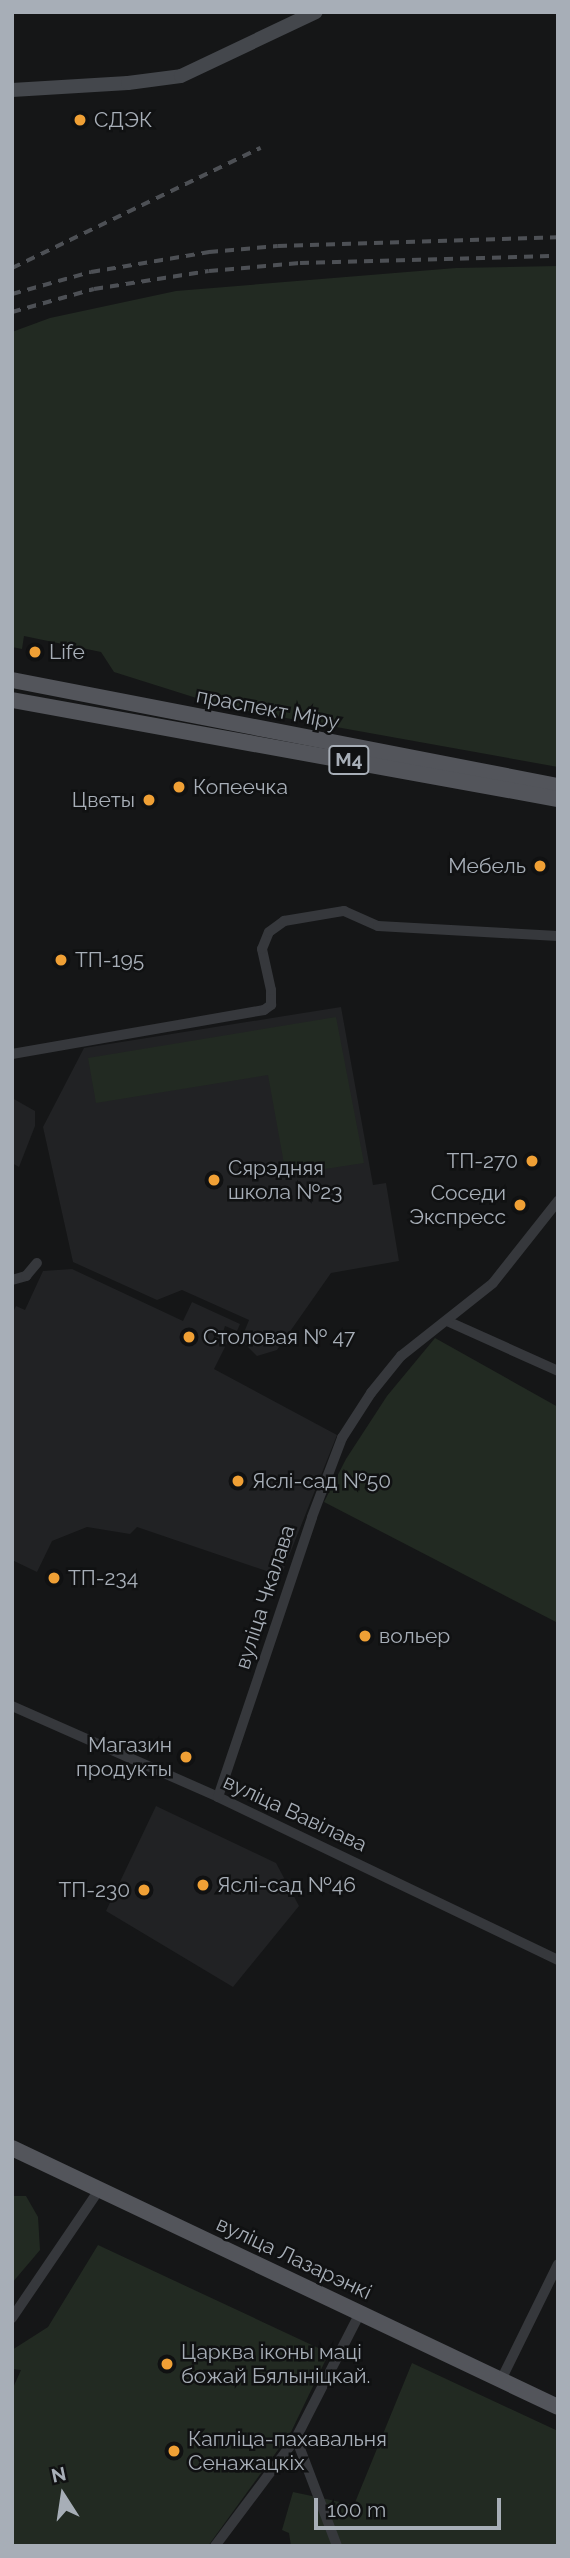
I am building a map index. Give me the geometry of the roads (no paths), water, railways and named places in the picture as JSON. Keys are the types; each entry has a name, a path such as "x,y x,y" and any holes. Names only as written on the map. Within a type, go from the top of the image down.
{"main road":[{"name":"праспект Міру","path":"12,680 558,786"},
{"name":"праспект Міру","path":"12,700 558,799"},
{"name":"вуліца Лазарэнкі","path":"12,2148 558,2407"}],"street":[{"path":"12,90 128,83 181,75 316,12"},
{"path":"12,1054 264,1010 271,1006 271,990 262,949 269,932 284,921 344,911 378,926 558,936"},
{"name":"вуліца Чкалава","path":"218,1797 312,1517 342,1437 401,1356 493,1283 558,1201"},
{"path":"12,1280 26,1276 37,1263"},
{"path":"447,1321 558,1371"},
{"name":"вуліца Вавілава","path":"12,1706 218,1797 558,1960"},
{"path":"12,2318 99,2190"},
{"path":"501,2380 558,2264"},
{"path":"215,2546 296,2438 360,2313"},
{"path":"296,2438 337,2546"}],"railway":[{"path":"12,268 260,148"},
{"path":"12,294 91,272 209,252 278,246 558,237"},
{"path":"12,312 94,289 209,271 300,263 558,256"}],"place":[{"name":"СДЭК","path":"80,120"},
{"name":"Life","path":"35,652"},
{"name":"Копеечка","path":"179,787"},
{"name":"Цветы","path":"149,800"},
{"name":"Мебель","path":"540,866"},
{"name":"ТП-195","path":"61,960"},
{"name":"ТП-270","path":"532,1161"},
{"name":"Сярэдняя школа №23","path":"214,1180"},
{"name":"Соседи Экспресс","path":"520,1205"},
{"name":"Столовая № 47","path":"189,1337"},
{"name":"Яслі-сад №50","path":"238,1481"},
{"name":"ТП-234","path":"54,1578"},
{"name":"вольер","path":"365,1636"},
{"name":"Магазин продукты","path":"186,1757"},
{"name":"Яслі-сад №46","path":"203,1885"},
{"name":"ТП-230","path":"144,1890"},
{"name":"Царква іконы маці божай Бялыніцкай.","path":"167,2364"},
{"name":"Капліца-пахавальня Сенажацкіх","path":"174,2451"}]}
